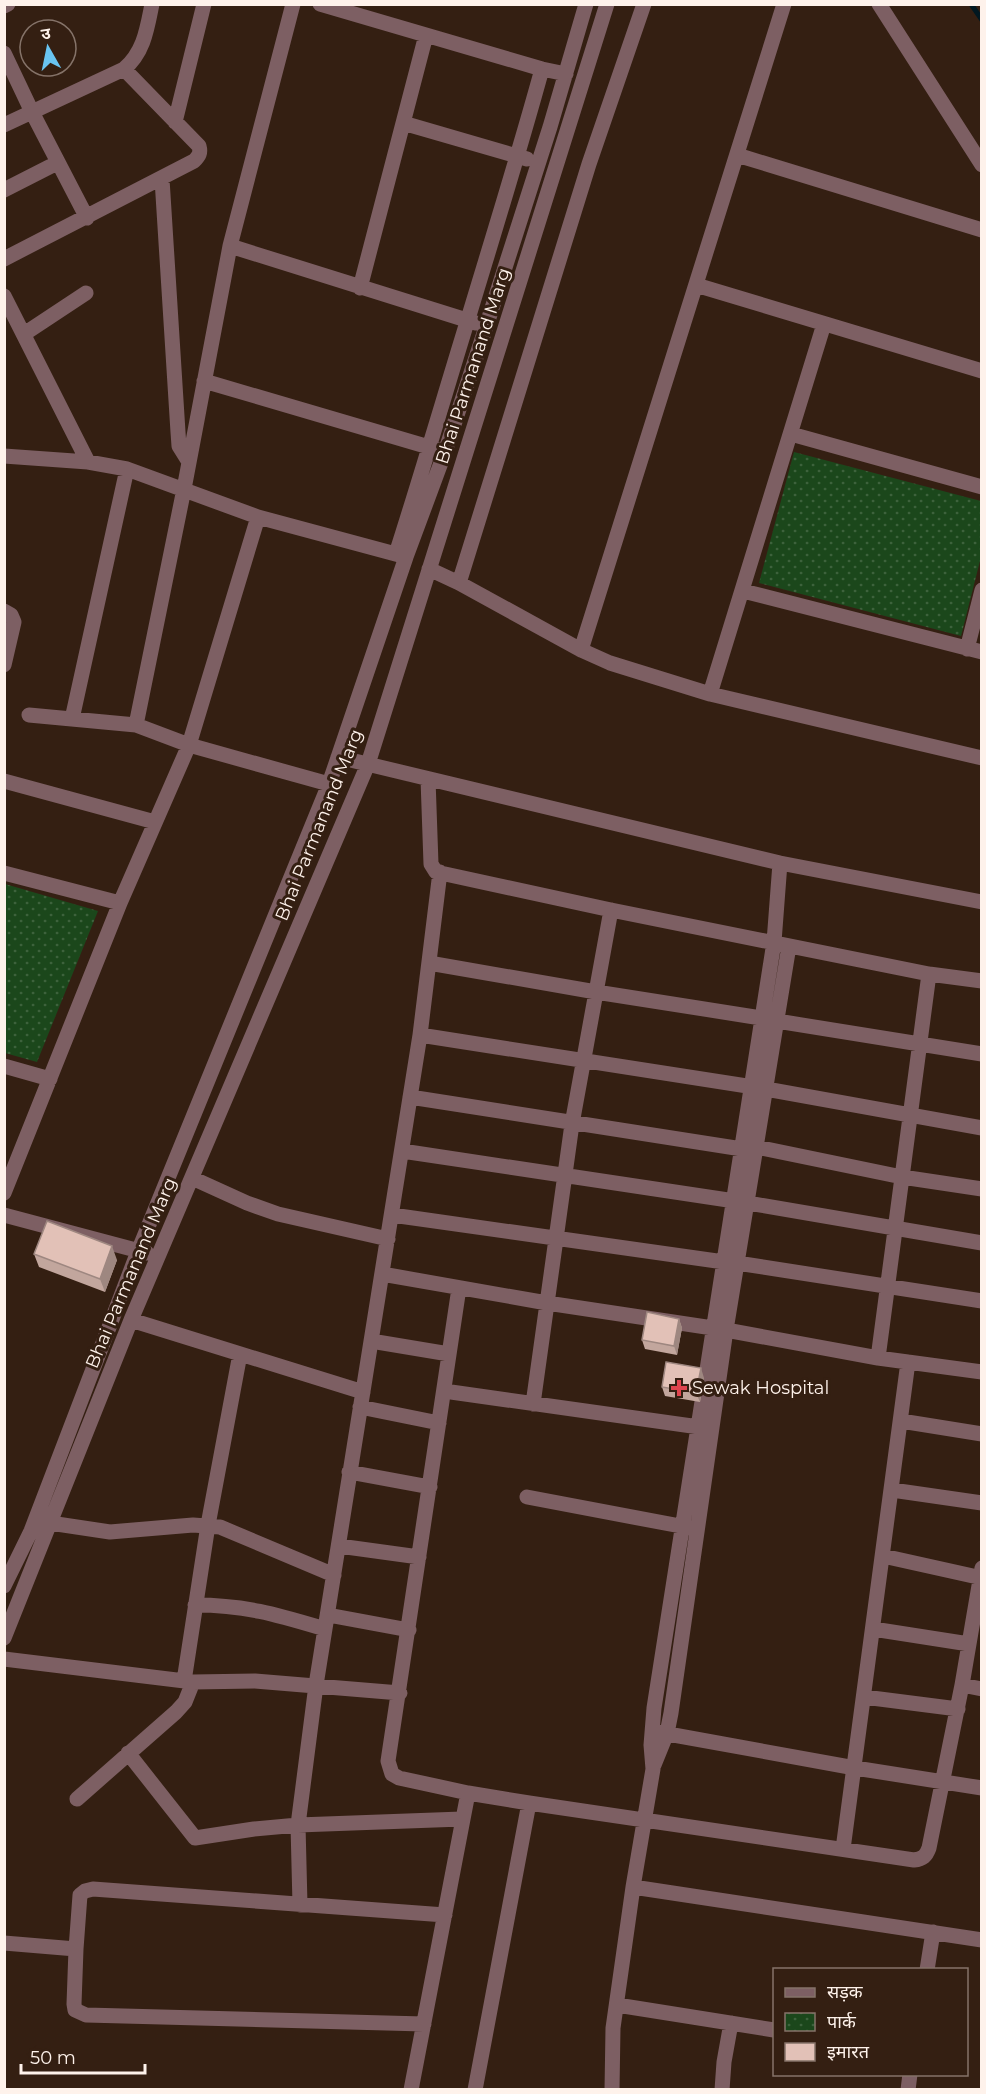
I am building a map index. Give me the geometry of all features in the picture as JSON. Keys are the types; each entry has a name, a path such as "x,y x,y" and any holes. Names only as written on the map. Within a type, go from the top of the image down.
{"street":[{"path":"4,125 124,69 134,61 146,36 152,4"},
{"path":"175,122 204,4"},
{"path":"136,725 230,246 293,4"},
{"path":"320,4 566,74"},
{"name":"Bhai Parmanand Marg","path":"4,1586 31,1531 139,1250 329,784 401,556 438,449 486,327 539,163 586,4"},
{"name":"Bhai Parmanand Marg","path":"4,1638 131,1320 368,764 608,4"},
{"path":"459,583 589,164 644,4"},
{"path":"581,650 784,4"},
{"path":"879,4 981,165"},
{"path":"360,288 426,35"},
{"path":"6,58 57,163 87,218"},
{"path":"4,259 162,179 195,161 199,156 201,150 199,146 124,69"},
{"path":"204,381 438,449 467,321 518,157 542,69"},
{"path":"403,123 539,163"},
{"path":"737,155 981,230"},
{"path":"4,190 57,163"},
{"path":"162,179 178,439 182,454 189,462"},
{"path":"230,246 486,327"},
{"path":"696,285 981,371"},
{"path":"24,334 86,293"},
{"path":"4,296 88,462"},
{"path":"710,694 824,324"},
{"path":"790,434 981,487"},
{"path":"4,456 88,462 127,469 258,517 401,556"},
{"path":"72,719 127,469"},
{"path":"4,1193 120,903 189,745 258,517"},
{"path":"429,570 459,583 581,650 610,663 710,694 981,758"},
{"path":"743,591 974,650 981,590"},
{"path":"4,611 11,615 14,622 4,665"},
{"path":"29,715 136,725 189,745 329,784"},
{"path":"338,757 780,863 981,902"},
{"path":"428,779 431,864 440,872 611,910 929,974 981,981"},
{"path":"4,781 155,822"},
{"path":"612,2090 616,2005 633,1887 740,1202 759,1088 777,1021 781,944 780,863"},
{"path":"300,1905 298,1825 316,1685 420,1035 440,872"},
{"path":"4,873 120,903"},
{"path":"533,1404 572,1124 611,910"},
{"path":"759,1088 761,1018 781,944"},
{"path":"429,963 761,1018"},
{"path":"878,1358 929,974"},
{"path":"777,1021 981,1054"},
{"path":"420,1035 759,1088 981,1128"},
{"path":"4,1066 50,1079"},
{"path":"410,1098 572,1124 749,1148 902,1177 981,1189"},
{"path":"402,1151 740,1202 981,1244"},
{"path":"192,1178 247,1203 278,1214 388,1239"},
{"path":"4,1215 139,1250 158,1258"},
{"path":"392,1215 981,1300"},
{"path":"382,1275 720,1329 878,1358 981,1372"},
{"path":"459,1288 388,1761 392,1774 399,1778 468,1793 529,1803 914,1860 921,1859 929,1848 962,1685 981,1575 883,1556"},
{"path":"131,1320 240,1354 362,1400 439,1423"},
{"path":"700,1466 699,1427 720,1329"},
{"path":"371,1341 449,1354"},
{"path":"77,1799 185,1702 195,1605 240,1354"},
{"path":"843,1849 908,1362"},
{"path":"444,1391 699,1427"},
{"path":"901,1421 981,1434"},
{"path":"349,1472 430,1487"},
{"path":"892,1490 981,1503"},
{"path":"527,1497 690,1528"},
{"path":"50,1523 110,1532 208,1526 232,1531 334,1575"},
{"path":"339,1546 419,1557"},
{"path":"195,1605 225,1605 326,1622 409,1630"},
{"path":"873,1629 969,1644"},
{"path":"4,1659 188,1681 255,1681 400,1693"},
{"path":"962,1685 981,1689"},
{"path":"864,1697 957,1709"},
{"path":"659,1732 855,1768 981,1788"},
{"path":"128,1754 195,1838 298,1825 462,1819"},
{"path":"411,2090 468,1793"},
{"path":"475,2090 529,1803"},
{"path":"633,1887 981,1939"},
{"path":"424,2024 87,2015 75,2010 80,1895 93,1889 445,1915"},
{"path":"927,1968 933,1932"},
{"path":"4,1942 76,1949"},
{"path":"616,2005 773,2030"},
{"path":"722,2090 731,2023"}],"green space":[{"path":"794,452 981,501 981,557 961,636 759,583"},
{"path":"5,884 98,911 37,1062 5,1053"}],"building":[{"path":"47,1221 112,1246 100,1279 34,1254"},
{"path":"647,1312 679,1319 674,1346 642,1340"},
{"path":"666,1362 701,1368 696,1393 662,1387"}],"waterway":[{"path":"971,4 982,20"}],"place":[{"name":"Sewak Hospital","path":"679,1388"}]}
